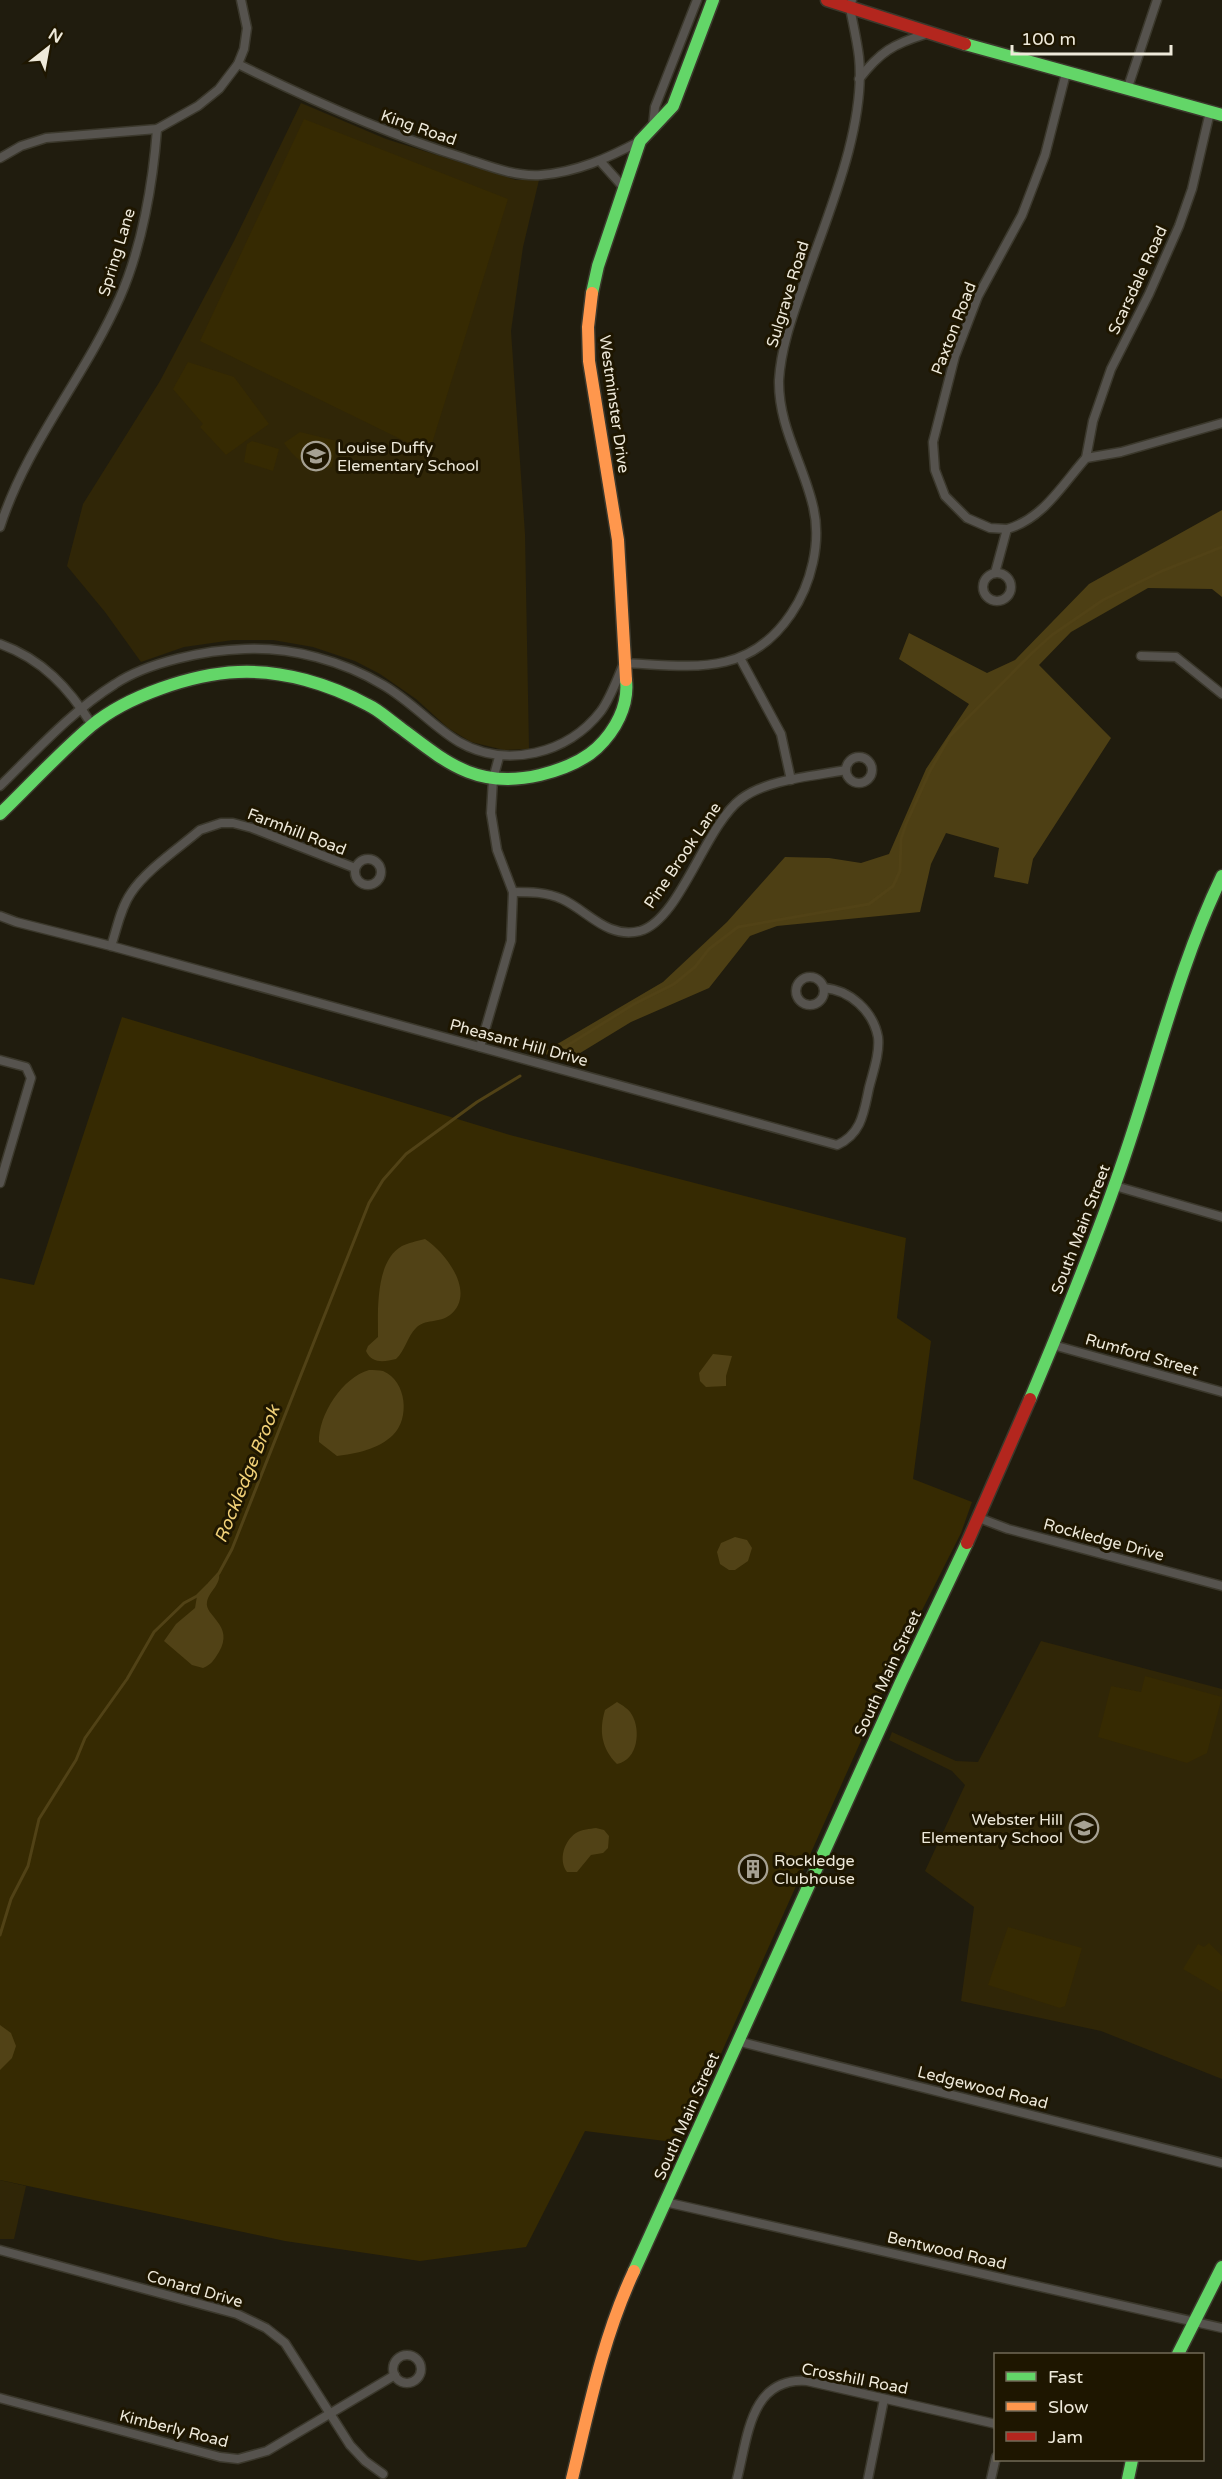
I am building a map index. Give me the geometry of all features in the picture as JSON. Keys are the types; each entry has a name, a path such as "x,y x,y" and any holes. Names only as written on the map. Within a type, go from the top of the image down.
{"main road":[{"name":"Westminster Drive","path":"0,814 92,725 117,709 175,684 206,676 239,672 272,674 315,682 353,696 398,724 427,750 450,765 493,779 518,780 548,774 569,766 600,746 615,726 626,702 627,688 618,540 589,361 588,327 591,297 598,266 640,141 673,106 713,0"},
{"path":"827,0 851,4 927,34 1216,113"},
{"name":"South Main Street","path":"572,2479 610,2325 900,1682 979,1518 1053,1345 1114,1186 1151,1077 1183,971 1205,911 1222,876"},
{"path":"1179,2353 1222,2267"},
{"path":"1128,2479 1132,2461"}],"street":[{"path":"0,158 21,146 46,138 157,129 198,106 219,89 238,64 244,49 247,28 241,0"},
{"name":"Westminster Drive","path":"653,126 655,107 697,0"},
{"path":"1127,90 1157,0"},
{"name":"Sulgrave Road","path":"624,663 692,668 716,666 740,658 771,637 790,616 803,593 812,564 816,524 814,507 786,432 779,381 788,331 845,162 854,120 859,58 851,4"},
{"path":"859,80 872,62 890,48 927,34"},
{"name":"King Road","path":"238,64 293,92 385,132 483,165 519,173 541,175 600,162 640,141"},
{"name":"Paxton Road","path":"1007,529 990,528 967,518 945,496 935,470 933,442 955,356 978,297 1022,215 1045,154 1066,73"},
{"name":"Scarsdale Road","path":"1086,458 1093,421 1111,369 1149,294 1179,226 1216,113"},
{"name":"Spring Lane","path":"0,527 15,485 29,458 90,355 120,296 136,247 154,166 157,129"},
{"path":"600,162 625,189"},
{"path":"995,573 1007,529 1028,522 1039,514 1086,458 1121,452 1222,423"},
{"path":"0,644 34,660 59,679 92,725"},
{"name":"Westminster Drive","path":"0,786 81,708 116,682 142,670 176,660 225,650 285,651 323,659 383,685 410,702 446,735 477,751 499,757 550,749 581,731 608,701 624,663"},
{"path":"1141,656 1176,657 1222,694"},
{"path":"740,658 781,734 791,780"},
{"path":"480,1047 511,940 513,892 497,850 492,827 493,779 499,757"},
{"name":"Pine Brook Lane","path":"513,892 542,893 560,898 599,924 618,931 629,932 647,928 668,908 733,806 754,791 791,780 846,770"},
{"name":"Farmhill Road","path":"111,946 131,892 143,878 200,830 210,825 233,823 252,828 355,868"},
{"name":"Pheasant Hill Drive","path":"0,916 837,1145 847,1141 862,1120 877,1054 878,1038 870,1017 860,1002 837,989 824,988"},
{"path":"0,1060 26,1067 32,1078 0,1183"},
{"path":"1114,1186 1222,1217"},
{"name":"Rumford Street","path":"1053,1345 1222,1392"},
{"name":"Rockledge Drive","path":"979,1518 1008,1528 1222,1586"},
{"name":"Ledgewood Road","path":"737,2042 1222,2163"},
{"name":"Bentwood Road","path":"665,2202 1222,2328"},
{"name":"Conard Drive","path":"0,2250 237,2314 257,2323 276,2335 289,2348 350,2445 365,2461 383,2474"},
{"name":"Kimberly Road","path":"0,2398 229,2458 248,2457 267,2451 395,2375"},
{"name":"Crosshill Road","path":"737,2479 754,2413 772,2388 789,2381 807,2381 994,2424"},
{"path":"868,2479 884,2399"},
{"path":"991,2479 995,2461"}],"shaded area":[{"name":"Louise Duffy Elementary School","path":"301,103 386,139 516,180 539,180 523,247 511,331 525,534 529,749 504,750 471,742 448,728 416,699 380,674 355,661 313,647 273,640 233,640 184,647 141,662 105,612 67,566 83,504 160,381 234,241"},
{"path":"304,119 508,199 429,453 200,341"},
{"path":"188,362 234,377 269,424 226,455 200,427 203,424 173,389"},
{"path":"300,432 337,441 332,467 310,466 293,454 284,443"},
{"path":"252,441 279,449 273,471 244,462 247,444"},
{"path":"1222,510 1222,597 1212,589 1148,588 1071,632 1039,665 1111,738 1033,859 1028,884 994,877 999,848 946,833 931,864 920,912 777,926 750,936 709,988 631,1022 567,1061 542,1053 663,982 727,922 785,857 829,858 861,863 889,854 926,769 969,704 899,659 909,633 987,673 1015,660 1089,584"},
{"path":"122,1017 510,1135 906,1238 897,1318 931,1341 913,1479 972,1502 961,1533 899,1656 681,2143 585,2131 526,2247 420,2261 285,2241 0,2180 0,1278 34,1285"},
{"path":"425,1239 442,1254 455,1274 459,1285 458,1306 450,1315 442,1319 419,1325 396,1359 375,1360 366,1351 378,1337 380,1287 387,1263 393,1253 402,1246"},
{"path":"713,1354 732,1356 726,1376 726,1386 706,1387 700,1381 699,1373"},
{"path":"369,1370 383,1371 397,1383 403,1401 402,1420 393,1435 381,1444 359,1452 337,1456 319,1442 323,1420 341,1389 350,1380"},
{"path":"735,1537 747,1540 752,1548 748,1561 735,1570 729,1570 720,1564 717,1552 721,1543"},
{"path":"219,1573 207,1607 221,1628 223,1643 214,1660 203,1668 192,1665 164,1641 176,1624 195,1608 197,1596"},
{"name":"Webster Hill Elementary School","path":"1041,1641 1222,1689 1222,2079 1101,2031 961,2001 974,1907 925,1871 965,1785 952,1771 889,1740 892,1732 956,1761 978,1762"},
{"path":"1145,1676 1222,1697 1207,1753 1187,1763 1098,1737 1111,1686 1141,1692"},
{"path":"617,1702 632,1715 637,1736 636,1744 629,1757 617,1764 605,1745 602,1725 605,1710"},
{"path":"596,1828 604,1830 609,1836 608,1848 603,1853 591,1855 577,1872 567,1872 563,1856 568,1841 578,1832"},
{"path":"1008,1927 1082,1948 1065,2006 1060,2008 988,1985"},
{"path":"1209,1943 1222,1956 1222,1992 1183,1969 1198,1944 1204,1947"},
{"path":"0,2025 11,2033 16,2046 12,2058 0,2070"},
{"path":"0,2180 26,2186 14,2239 0,2239"}],"waterway":[{"name":"Rockledge Brook","path":"552,1055 634,1004 674,984 695,967 709,949 738,927 869,904 893,886 900,871 901,839 906,824 930,771 950,736 1052,635 1103,600 1162,571 1222,547"},
{"name":"Rockledge Brook","path":"0,1935 11,1899 28,1866 39,1819 76,1760 85,1738 127,1679 154,1632 184,1603 197,1596 209,1584 219,1573 232,1549 369,1203 383,1180 406,1154 477,1102 520,1076"}],"traffic: fast":[{"path":"592,293 598,266 640,141 673,106 713,0"},
{"path":"965,44 1222,115"},
{"path":"0,814 68,747 106,715 141,696 201,677 238,672 272,673 322,685 376,709 431,751 463,770 498,779 517,779 548,773 570,765 591,753 615,726 623,708 626,680"},
{"path":"1030,1399 1102,1221 1180,981 1206,910 1222,876"},
{"path":"634,2271 901,1682 967,1543"},
{"path":"1179,2353 1222,2267"},
{"path":"1128,2479 1132,2461"}],"traffic: slow":[{"path":"592,293 588,327 589,361 618,540 626,680"},
{"path":"572,2479 605,2347 634,2271"}],"traffic: jam":[{"path":"827,0 965,44"},
{"path":"967,1543 1030,1399"}],"place":[{"name":"Louise Duffy Elementary School","path":"316,456"},
{"name":"Webster Hill Elementary School","path":"1084,1828"},
{"name":"Rockledge Clubhouse","path":"753,1869"}]}
